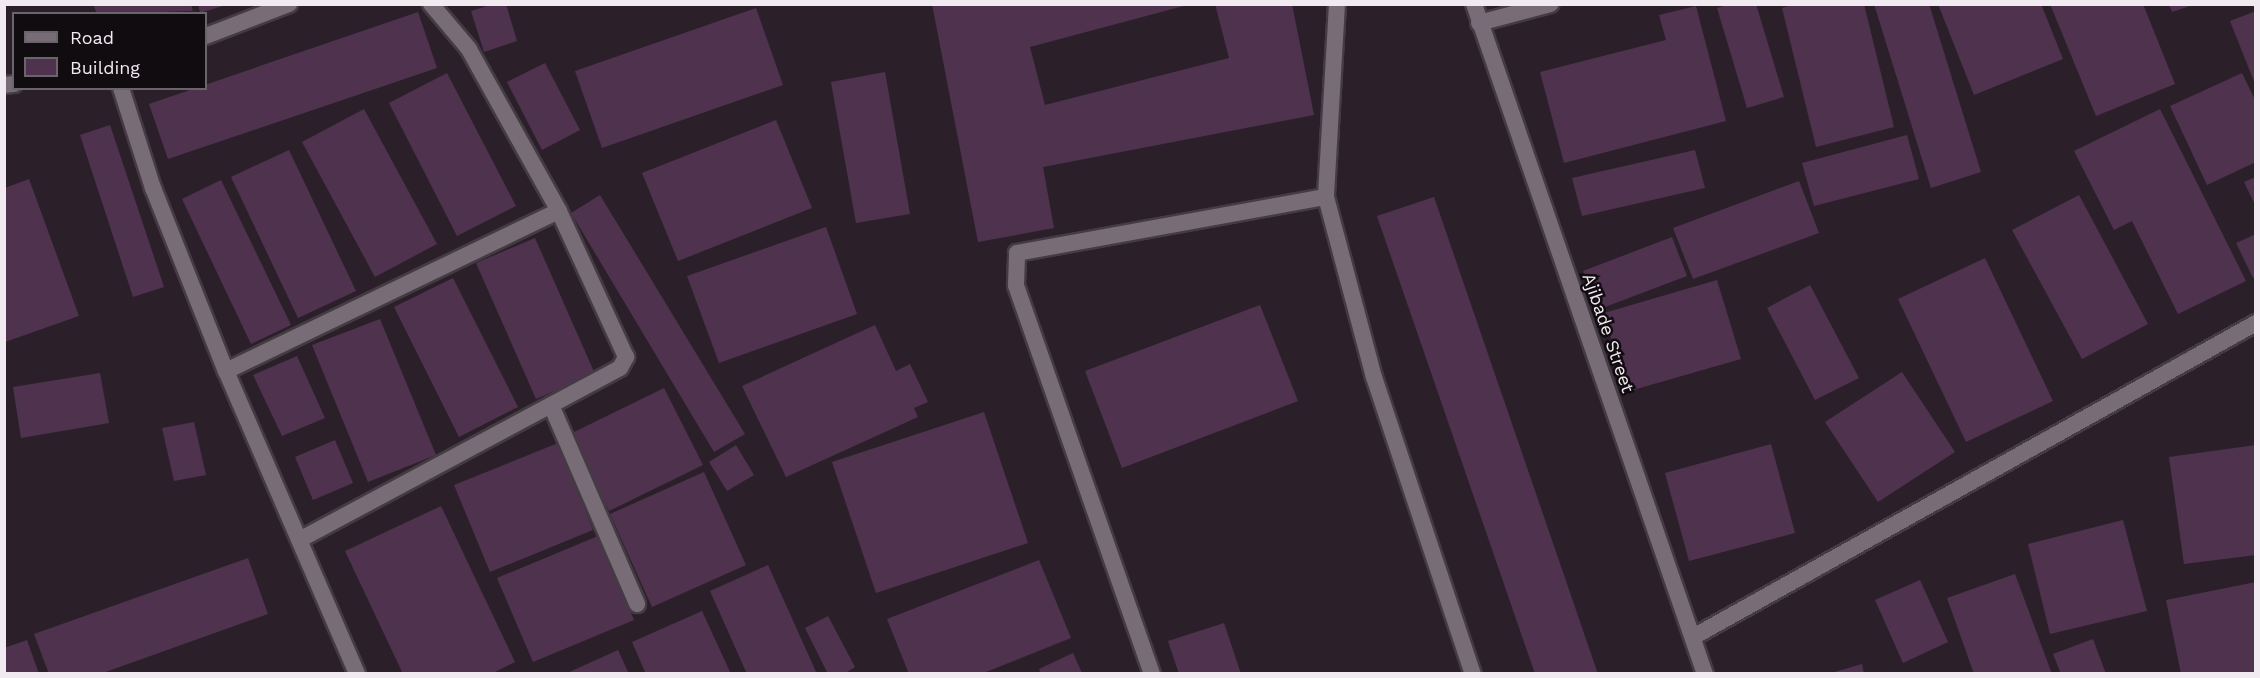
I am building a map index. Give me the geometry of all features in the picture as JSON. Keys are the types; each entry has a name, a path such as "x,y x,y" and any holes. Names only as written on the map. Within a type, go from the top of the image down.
{"street":[{"path":"207,36 289,4"},
{"path":"301,539 620,368 626,357 559,211 469,49 430,4"},
{"path":"1337,4 1326,197 1374,377 1473,674"},
{"name":"Ajibade Street","path":"1474,4 1705,674"},
{"path":"1479,23 1551,4"},
{"path":"122,90 153,188 226,371 301,539 357,674"},
{"path":"1152,674 1016,285 1017,254 1326,197"},
{"path":"226,371 559,211"},
{"path":"1693,637 2256,323"},
{"path":"551,405 637,604"}],"building":[{"path":"93,4 191,4 193,11 161,12 96,12"},
{"path":"198,4 226,4 203,12 200,12"},
{"path":"493,4 506,4 517,41 484,52 471,11"},
{"path":"932,4 1191,4 1030,47 1045,105 1229,58 1215,4 1292,4 1314,115 1043,167 1054,228 978,242"},
{"path":"1730,4 1756,4 1784,97 1747,108 1717,8"},
{"path":"1794,4 1864,4 1894,127 1816,147 1782,8"},
{"path":"1874,4 1929,4 1981,172 1931,188"},
{"path":"1938,4 2041,4 2063,59 1974,95"},
{"path":"2050,4 2143,4 2175,84 2096,116"},
{"path":"2169,4 2193,4 2193,5 2172,12"},
{"path":"1696,6 1726,121 1564,163 1540,72 1666,40 1659,15"},
{"path":"756,8 783,85 602,148 575,71"},
{"path":"2256,11 2256,84 2255,84 2230,21"},
{"path":"418,12 437,68 168,159 149,104 190,90 207,90 207,84"},
{"path":"545,63 580,130 542,150 507,82"},
{"path":"885,72 910,214 856,223 831,82"},
{"path":"447,73 516,206 457,236 389,103"},
{"path":"2242,73 2256,102 2256,162 2207,185 2170,106"},
{"path":"364,109 437,244 375,277 302,142"},
{"path":"2160,109 2246,281 2178,314 2132,221 2114,230 2074,151"},
{"path":"776,120 812,208 678,261 642,173"},
{"path":"110,125 164,287 133,297 80,135"},
{"path":"1907,135 1919,179 1814,206 1802,163"},
{"path":"289,150 356,291 298,318 231,177"},
{"path":"1695,150 1705,188 1582,216 1572,178"},
{"path":"2256,177 2256,207 2244,182"},
{"path":"29,179 79,316 5,342 5,188"},
{"path":"221,180 291,325 251,344 182,199"},
{"path":"1799,181 1819,233 1693,279 1673,228"},
{"path":"600,195 745,434 714,452 571,213"},
{"path":"2079,195 2148,324 2082,359 2012,230"},
{"path":"1434,197 1598,674 1535,674 1377,216"},
{"path":"826,227 857,314 719,363 687,276"},
{"path":"2256,234 2256,277 2253,278 2236,243"},
{"path":"1672,237 1687,276 1597,310 1583,271"},
{"path":"535,238 595,374 536,399 476,263"},
{"path":"1985,258 2053,401 1966,442 1898,299"},
{"path":"453,278 518,407 459,437 394,307"},
{"path":"1717,280 1741,359 1626,392 1604,313"},
{"path":"1810,285 1859,378 1815,400 1767,308"},
{"path":"1260,305 1298,401 1122,468 1085,371"},
{"path":"380,319 436,455 368,482 312,345"},
{"path":"875,325 896,371 910,364 928,402 914,408 918,417 786,477 742,386"},
{"path":"297,356 325,418 282,436 253,375"},
{"path":"1902,372 1955,452 1878,502 1825,422"},
{"path":"100,373 109,423 21,438 13,387"},
{"path":"664,388 703,465 609,511 570,434"},
{"path":"984,412 1028,543 876,593 832,462"},
{"path":"194,422 206,475 174,481 162,428"},
{"path":"335,440 353,483 313,500 295,457"},
{"path":"558,443 593,530 490,572 454,485"},
{"path":"1771,444 1795,533 1689,561 1665,473"},
{"path":"736,445 754,475 727,491 709,462"},
{"path":"2256,445 2256,555 2184,564 2169,457"},
{"path":"704,472 746,565 652,607 610,514"},
{"path":"441,506 515,662 491,674 403,674 345,551"},
{"path":"2123,520 2147,611 2050,634 2028,544"},
{"path":"598,536 634,620 533,662 497,578"},
{"path":"248,558 268,614 100,674 49,674 34,634"},
{"path":"1039,560 1071,638 981,674 909,674 887,619"},
{"path":"768,565 817,674 747,674 710,591"},
{"path":"2015,574 2052,674 1974,674 1947,598"},
{"path":"1920,580 1948,642 1903,663 1875,600"},
{"path":"2256,582 2256,674 2181,674 2166,600"},
{"path":"702,611 731,674 646,674 632,642"},
{"path":"828,616 855,667 844,674 828,674 805,628"},
{"path":"1224,623 1241,674 1179,674 1168,641"},
{"path":"2093,639 2106,674 2061,674 2053,654"},
{"path":"27,640 39,674 5,674 4,648"},
{"path":"618,650 629,674 565,674"},
{"path":"1073,653 1082,673 1041,674 1039,669"},
{"path":"1862,664 1864,674 1831,674 1831,673"}]}
